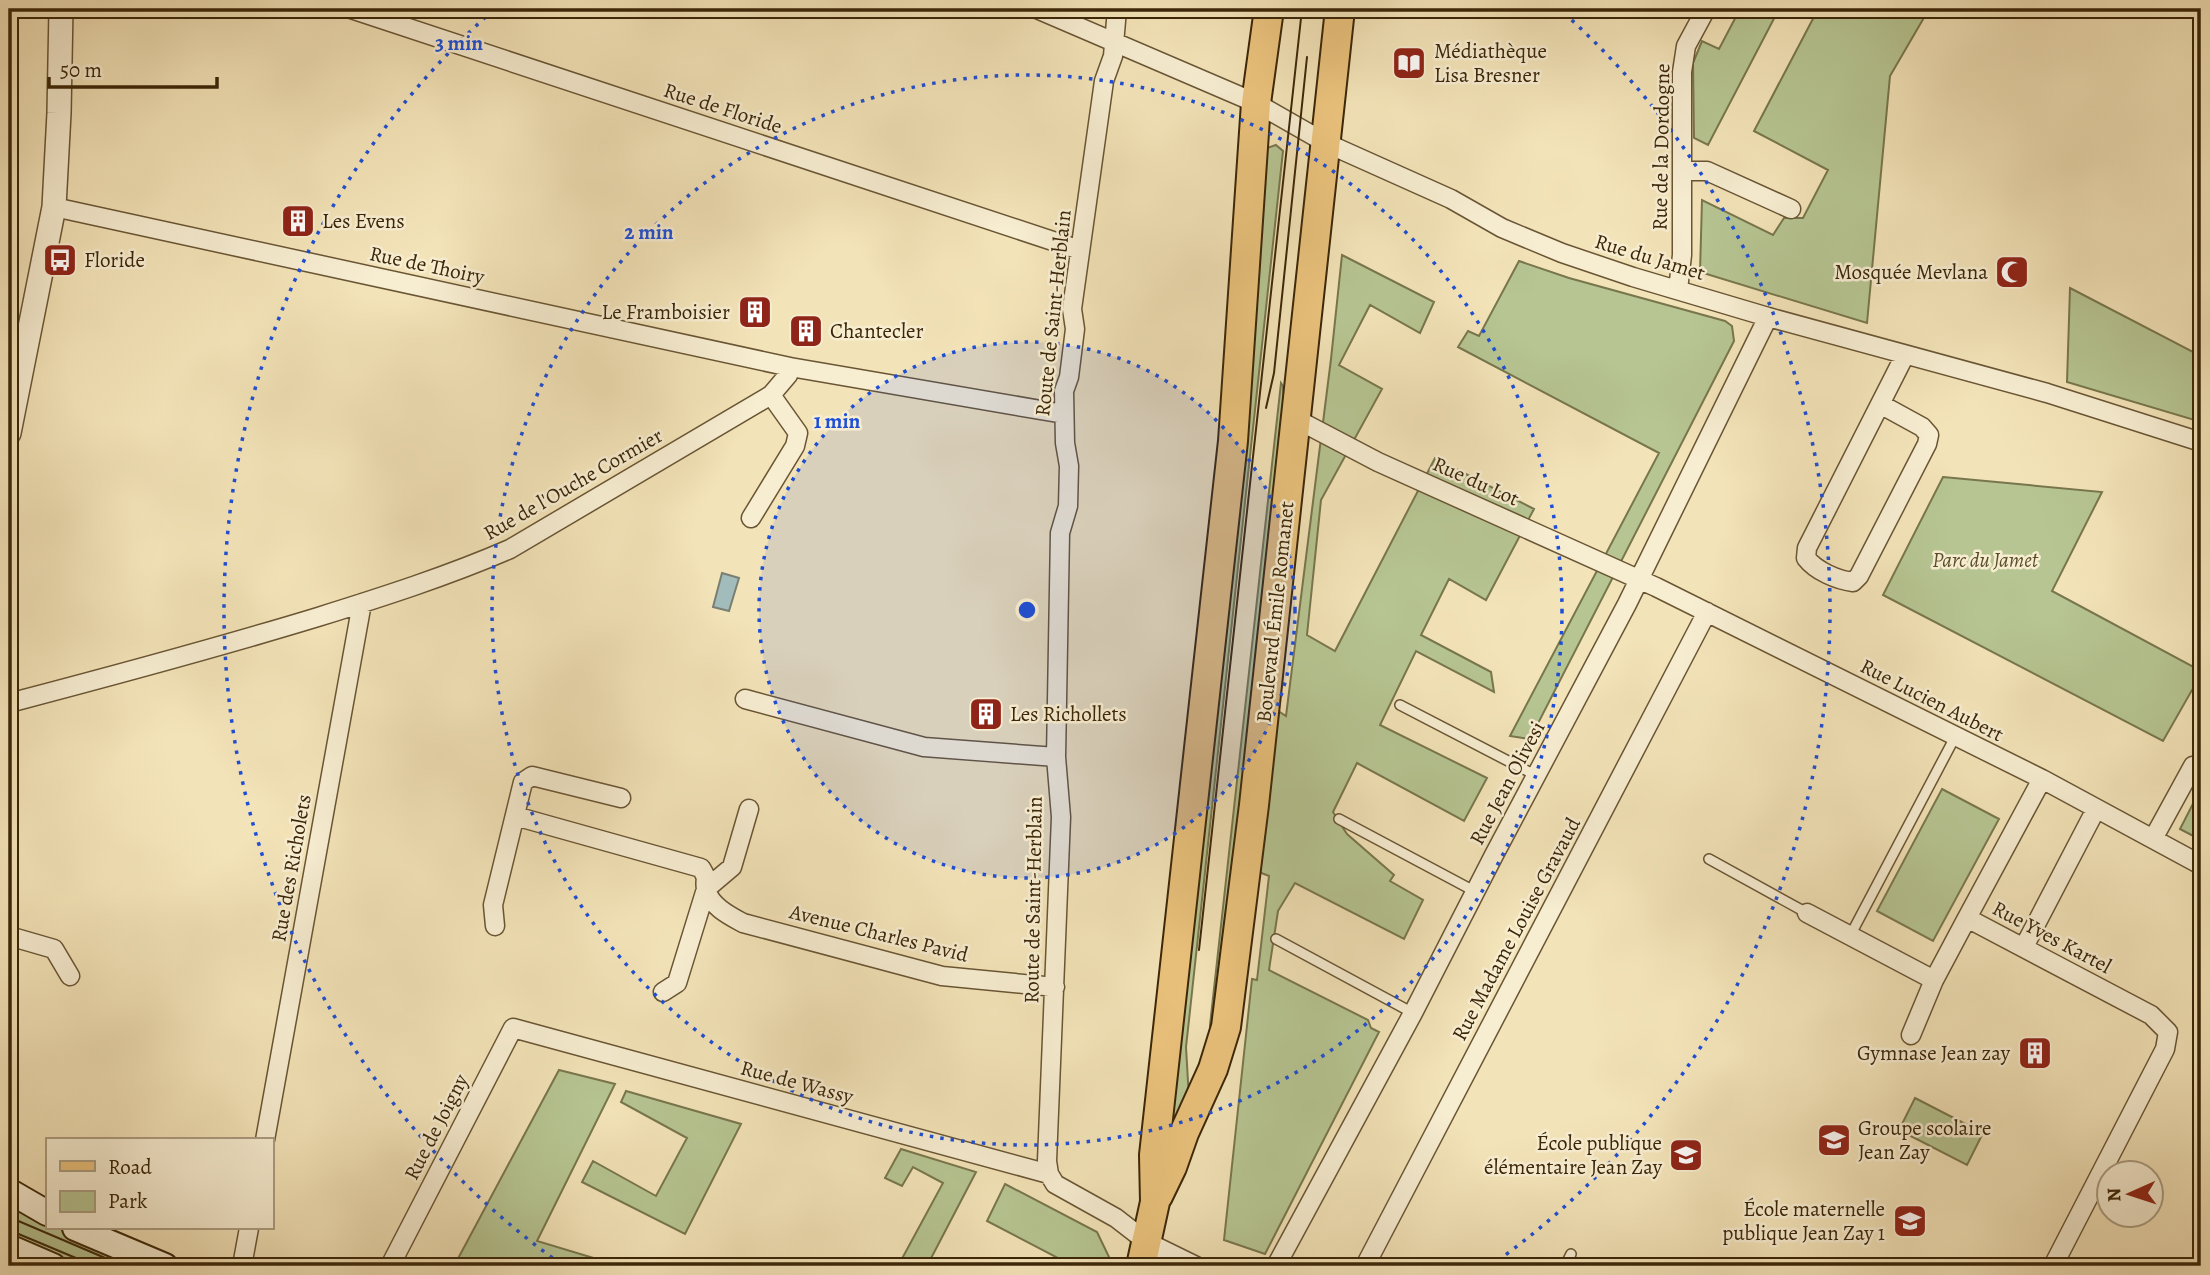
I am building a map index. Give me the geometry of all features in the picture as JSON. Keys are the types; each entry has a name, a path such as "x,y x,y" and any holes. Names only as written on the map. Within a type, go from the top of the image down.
{"main road":[{"name":"Boulevard Émile Romanet","path":"1144,1254 1155,1202 1154,1155 1233,440 1256,103 1269,9"},
{"name":"Boulevard Émile Romanet","path":"1155,1202 1213,1069 1226,1027 1254,805 1340,9"},
{"path":"9,1191 46,1212"},
{"path":"80,1230 165,1266"},
{"path":"9,1247 53,1266"}],"street":[{"path":"9,433 54,207 61,9"},
{"name":"Rue de Floride","path":"351,9 1080,250"},
{"name":"Rue du Jamet","path":"1037,9 1256,103 1325,142 1451,200 1502,228 1562,253 1768,317 2047,393 2201,442"},
{"name":"Route de Saint-Herblain","path":"1049,1174 1047,1147 1061,817 1056,757 1060,533 1068,506 1069,466 1065,443 1064,391 1069,377 1075,329 1072,309 1080,250 1104,81 1113,56 1117,9"},
{"name":"Rue de la Dordogne","path":"1678,290 1683,171 1682,72 1686,46 1706,9"},
{"path":"1683,171 1707,171 1791,209"},
{"name":"Rue de Thoiry","path":"54,207 790,367"},
{"name":"Rue Jean Olivesi","path":"1276,1266 1413,1013 1640,579 1768,317"},
{"path":"1881,404 1922,427 1929,435 1927,444 1858,576 1853,582 1843,581 1812,566 1806,558 1807,548 1905,355"},
{"path":"790,367 1064,414"},
{"name":"Rue de l'Ouche Cormier","path":"9,703 216,648 362,603 485,560 510,549 771,395 788,375 790,367"},
{"path":"751,518 794,446 798,433 771,395"},
{"name":"Rue du Lot","path":"1296,419 1378,462 1640,579"},
{"name":"Rue Lucien Aubert","path":"1640,579 2042,779 2201,865"},
{"name":"Rue des Richolets","path":"265,1138 362,603"},
{"name":"Rue Madame Louise Gravaud","path":"1365,1266 1707,612"},
{"path":"745,699 924,747 1056,757"},
{"path":"2153,839 2193,766 2201,765"},
{"path":"495,926 493,905 523,782 533,776 621,797"},
{"path":"1967,918 2042,779"},
{"path":"663,992 677,983 706,889 732,867 749,809"},
{"path":"2024,947 2096,809"},
{"name":"Avenue Charles Pavid","path":"515,816 701,868 707,878 706,889 721,911 743,923 942,976 1055,987"},
{"path":"1807,913 1934,979"},
{"name":"Rue Yves Kartel","path":"1910,1035 1934,979 1967,918 2151,1015 2168,1032 2165,1049 2053,1266"},
{"path":"9,936 54,949 69,976"},
{"name":"Rue de Joigny","path":"390,1266 513,1028 534,1034"},
{"name":"Rue de Wassy","path":"534,1034 1049,1174"},
{"path":"1049,1174 1055,1184 1116,1218 1144,1254 1196,1266"},
{"path":"242,1266 249,1230"}],"lane":[{"path":"1401,705 1537,776"},
{"path":"1850,936 1955,737"},
{"path":"1339,819 1476,892"},
{"path":"1709,859 1807,913"},
{"path":"1276,939 1413,1013"},
{"path":"1564,1266 1571,1254"}],"green space":[{"path":"1740,9 1779,9 1708,145 1694,138 1693,63 1702,41 1719,49"},
{"path":"1810,9 1929,9 1890,76 1867,323 1700,272 1702,200 1773,235 1784,218 1803,218 1828,170 1754,131 1816,13"},
{"path":"1276,145 1283,151 1186,1047 1189,1099 1166,1143 1265,154 1267,148"},
{"path":"1342,255 1434,302 1420,333 1370,305 1339,365 1382,389 1321,500 1307,635 1335,651 1435,458 1534,509 1486,600 1449,579 1421,635 1491,672 1494,692 1416,651 1380,725 1487,778 1464,821 1357,763 1333,812 1347,834 1394,875 1390,881 1423,900 1404,939 1295,883 1278,911 1269,970 1368,1020 1371,1028 1379,1032 1265,1254 1224,1240 1252,979 1257,980 1269,876 1259,872 1275,709 1286,716"},
{"path":"1519,261 1569,278 1725,321 1732,326 1734,341 1530,739 1510,736 1659,453 1458,347 1468,331 1479,336"},
{"path":"2070,288 2201,356 2201,422 2067,382"},
{"path":"1281,383 1284,402 1220,1003 1211,1044 1210,1025"},
{"name":"Parc du Jamet","path":"1943,477 2102,492 2052,591 2199,670 2201,667 2201,695 2192,690 2163,741 1883,595"},
{"path":"1942,789 1999,819 1933,941 1877,911"},
{"path":"2201,791 2201,840 2180,829"},
{"path":"559,1070 615,1084 537,1241 620,1266 454,1266"},
{"path":"626,1091 741,1124 685,1234 582,1182 593,1161 656,1196 687,1138 621,1102"},
{"path":"1915,1098 1983,1133 1967,1165 1899,1130"},
{"path":"901,1149 976,1172 927,1266 898,1266 943,1183 913,1167 902,1186 885,1178"},
{"path":"1005,1184 1097,1232 1109,1257 1108,1266 1060,1266 1060,1259 987,1221"},
{"path":"9,1198 46,1219 46,1230 67,1230 150,1266 74,1266 9,1239"}],"water":[{"path":"722,573 739,578 729,611 713,607"}],"tram line":[{"path":"1199,950 1302,9"},
{"path":"1266,408 1274,373 1307,57"},
{"path":"9,1217 124,1266"},
{"path":"9,1230 95,1266"}],"place":[{"name":"Médiathèque Lisa Bresner","path":"1409,63"},
{"name":"Les Evens","path":"298,221"},
{"name":"Floride","path":"60,260"},
{"name":"Mosquée Mevlana","path":"2012,272"},
{"name":"Le Framboisier","path":"755,312"},
{"name":"Chantecler","path":"806,331"},
{"name":"Les Richollets","path":"986,714"},
{"name":"Gymnase Jean zay","path":"2035,1053"},
{"name":"Groupe scolaire Jean Zay","path":"1834,1140"},
{"name":"École publique élémentaire Jean Zay","path":"1686,1155"},
{"name":"École maternelle publique Jean Zay 1","path":"1910,1221"}]}
